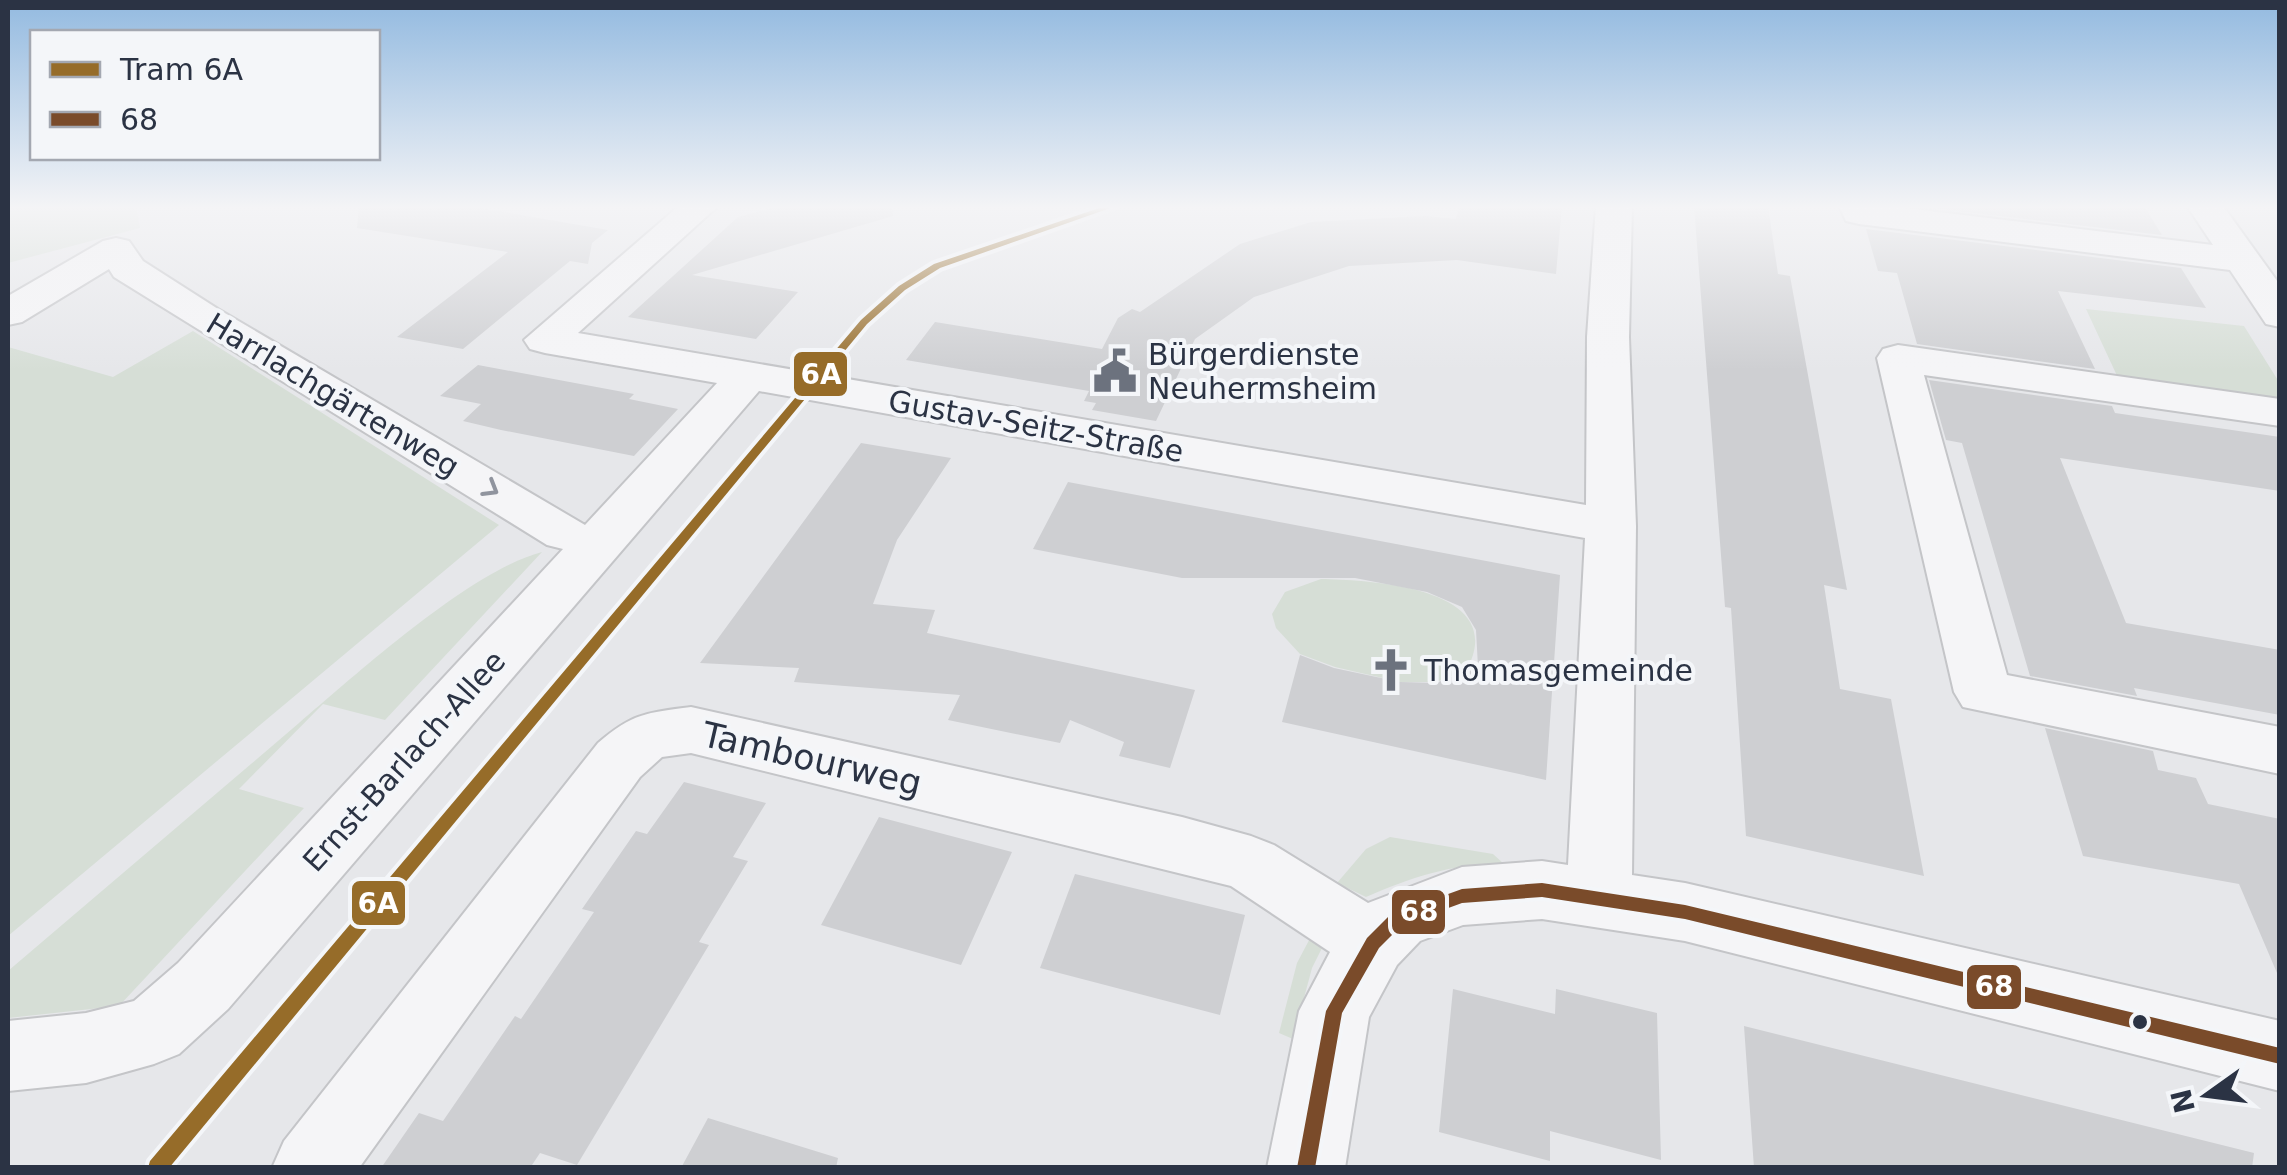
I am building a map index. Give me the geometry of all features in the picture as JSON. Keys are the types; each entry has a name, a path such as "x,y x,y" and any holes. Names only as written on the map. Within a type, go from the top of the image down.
{"street":[{"name":"Harrlachgärtenweg","path":"8,313 96,261"},
{"name":"Harrlachgärtenweg","path":"123,261 128,269 204,318 565,534"},
{"name":"Gustav-Seitz-Straße","path":"630,261 545,340 1611,526"},
{"path":"1600,898 1611,526 1608,337 1611,261"},
{"path":"2243,261 2280,314"},
{"path":"2280,413 1898,358 1983,692 2280,751"},
{"name":"Ernst-Barlach-Allee","path":"8,1056 86,1048 154,1030 203,986 748,376"},
{"name":"Tambourweg","path":"311,1168 619,760 646,736 690,730 1182,844 1251,864 1373,943"},
{"path":"1306,1168 1334,1011 1373,943 1396,920 1462,896 1542,890 1685,912 2280,1056"}],"shaded area":[{"path":"2086,309 2244,326 2279,382 2279,401 2119,380"},
{"path":"193,331 499,525 8,936 8,347 113,377"},
{"path":"542,552 385,720 323,704 239,789 304,808 119,1006 8,1018 8,971 352,678 416,626 482,580"},
{"path":"1321,579 1402,587 1430,594 1454,606 1470,622 1475,643 1466,671 1436,682 1400,682 1335,667 1300,654 1276,628 1272,614 1285,592"},
{"path":"1390,837 1493,854 1504,864 1434,873 1366,897 1337,883 1366,849"},
{"path":"1316,927 1329,934 1312,968 1293,1039 1279,1033 1297,963"}],"building":[{"path":"496,261 589,261 588,264 570,261 463,349 397,337"},
{"path":"690,261 740,261 692,275 798,292 756,339 628,317"},
{"path":"1215,261 1442,261 1349,266 1254,297 1195,339 1156,421 1092,410 1096,403 1084,401 1089,391 906,360 935,322 1102,349 1118,318 1132,309 1140,312"},
{"path":"1463,261 1557,261 1556,274"},
{"path":"1698,261 1776,261 1778,274 1790,276 1847,590 1824,585 1840,689 1891,699 1924,876 1746,836 1731,608 1725,607"},
{"path":"1875,261 2123,261 2181,268 2206,308 2058,291 2095,369 1917,344 1897,273 1878,271"},
{"path":"478,365 634,394 629,399 678,409 634,456 501,430 463,421 481,404 440,396"},
{"path":"1929,380 2112,406 2115,413 2280,437 2280,491 2060,458 2126,623 2280,650 2280,715 2134,688 2137,696 2030,676 1962,443 1946,440"},
{"path":"861,443 951,458 897,540 873,604 935,610 927,633 1195,690 1170,768 1119,756 1124,742 1070,720 1060,743 948,720 960,695 794,682 799,668 700,663"},
{"path":"1068,482 1560,575 1546,780 1282,722 1300,655 1334,668 1400,682 1436,683 1478,667 1476,630 1462,607 1427,592 1355,578 1182,578 1033,549"},
{"path":"2045,728 2153,751 2158,770 2196,778 2208,804 2280,819 2280,980 2239,884 2083,856"},
{"path":"684,782 766,803 733,857 748,861 699,942 709,945 577,1165 540,1153 530,1168 381,1168 419,1113 443,1121 515,1016 521,1019 594,912 582,909 636,831 647,834"},
{"path":"879,817 1012,852 961,965 821,925"},
{"path":"1075,874 1245,915 1220,1015 1040,968"},
{"path":"1453,989 1555,1014 1556,989 1657,1013 1661,1160 1550,1131 1550,1161 1439,1132"},
{"path":"1744,1026 2254,1153 2252,1168 1754,1168"},
{"path":"708,1118 838,1158 836,1168 681,1168"}],"tram line":[{"name":"6A","path":"157,1168 864,322 902,288 952,261"}],"transit line":[{"name":"68","path":"1306,1168 1334,1011 1373,943 1396,920 1462,896 1542,890 1685,912 2280,1056"}],"place":[{"name":"Bürgerdienste Neuhermsheim","path":"1115,371"},
{"name":"Thomasgemeinde","path":"1391,670"}]}
